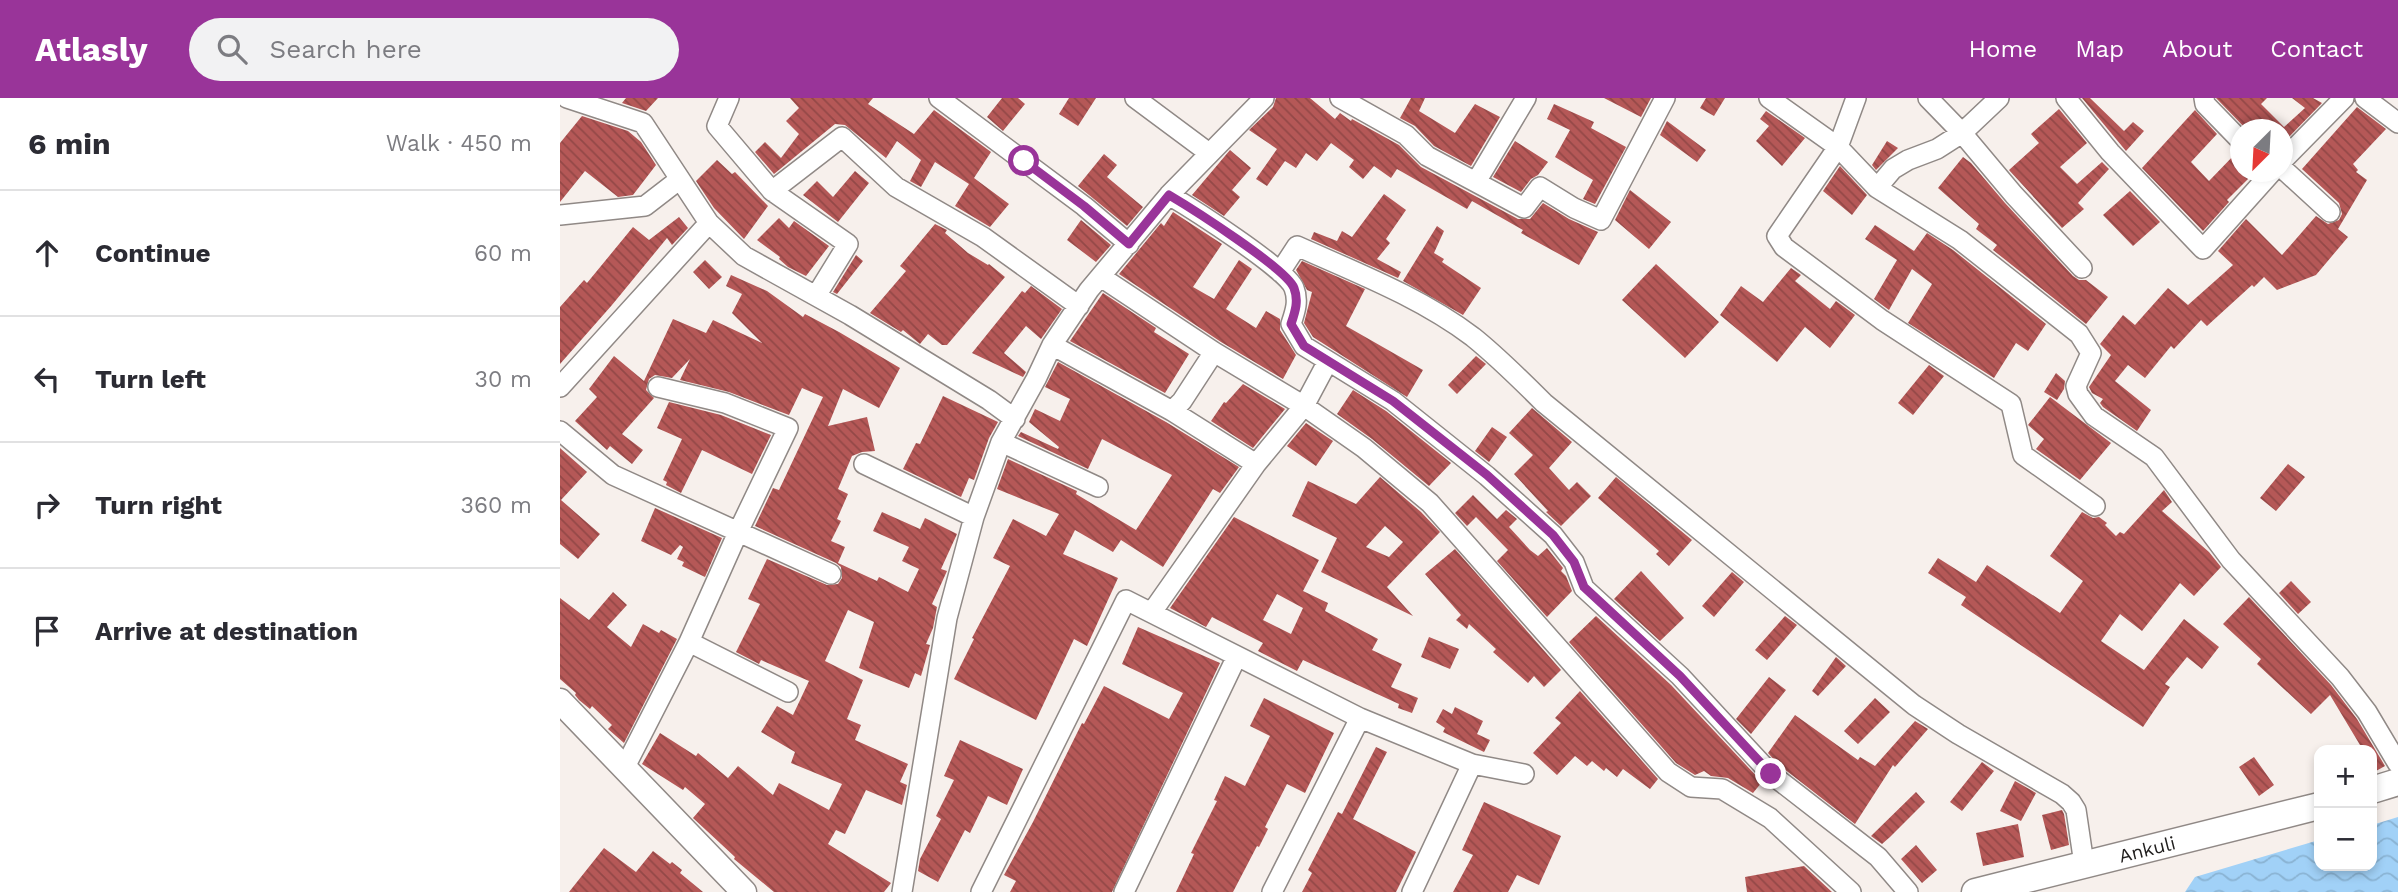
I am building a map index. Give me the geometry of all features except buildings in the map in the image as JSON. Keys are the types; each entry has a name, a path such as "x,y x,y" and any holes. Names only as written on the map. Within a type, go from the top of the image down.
{"main road":[{"path":"2377,788 2398,782"},
{"name":"Ankuli","path":"1975,892 2314,807"}],"street":[{"path":"567,98 643,123 709,223 744,256 989,400 1015,419"},
{"path":"729,98 717,126 772,191 848,244 816,296"},
{"path":"939,98 1084,206 1129,244"},
{"path":"1135,98 1209,153"},
{"path":"902,892 947,618 974,517 1001,442 1052,345 1101,277 1169,195 1264,98"},
{"path":"1340,98 1406,135 1426,156 1524,208 1539,187 1601,220 1665,98"},
{"path":"1476,182 1526,98"},
{"path":"1769,98 1838,147 1877,188 1960,240 2078,334 2091,353 2076,386 2078,394 2094,416 2154,457 2231,561 2340,677 2367,712 2398,764"},
{"path":"1856,98 1838,147 1777,236 1784,247 1882,320 2011,404 2023,455 2095,506"},
{"path":"1928,98 2082,268"},
{"path":"1877,188 1893,169 1937,149 1962,133 1999,98"},
{"path":"2066,98 2110,152 2203,249 2264,182"},
{"path":"2204,98 2205,104 2230,129"},
{"path":"2293,151 2344,98"},
{"path":"2365,98 2398,123"},
{"path":"772,191 842,137 896,187 983,237 1079,306"},
{"path":"560,215 645,206 680,179"},
{"path":"2292,182 2330,212"},
{"path":"1169,195 1200,213 1294,285 1297,306 1291,324 1304,346 1393,401 1487,475 1553,535 1574,562 1584,587 1680,676 1771,774 1878,857 1908,892"},
{"path":"560,387 709,223"},
{"path":"1280,272 1297,246 1394,290 1472,337 1544,403 1914,705 1958,734 2062,794 2076,810 2084,864"},
{"path":"1101,277 1214,352 1304,406 1364,448 1430,503 1668,772 1691,787 1722,789 1770,818 1851,892"},
{"path":"1052,345 1172,411 1256,464"},
{"path":"1172,411 1182,401 1214,352"},
{"path":"1152,612 1256,464 1304,406 1328,361"},
{"path":"625,767 689,642 788,428 725,403 658,387"},
{"path":"560,430 613,475 831,574"},
{"path":"1001,442 1098,487"},
{"path":"864,464 974,517"},
{"path":"981,892 1126,600 1360,718 1472,764 1524,774"},
{"path":"689,642 788,692"},
{"path":"1124,892 1237,656"},
{"path":"560,701 744,892"},
{"path":"1272,892 1360,718"},
{"path":"1412,892 1472,764"}],"water":[{"path":"2398,817 2398,892 2185,892 2195,877 2314,841 2314,871 2377,871 2377,823"}],"route":[{"path":"1024,161 1129,244 1169,195 1200,213 1280,272 1294,285 1297,306 1291,324 1304,346 1393,401 1487,475 1553,535 1574,562 1584,587 1680,676 1771,774"}]}
